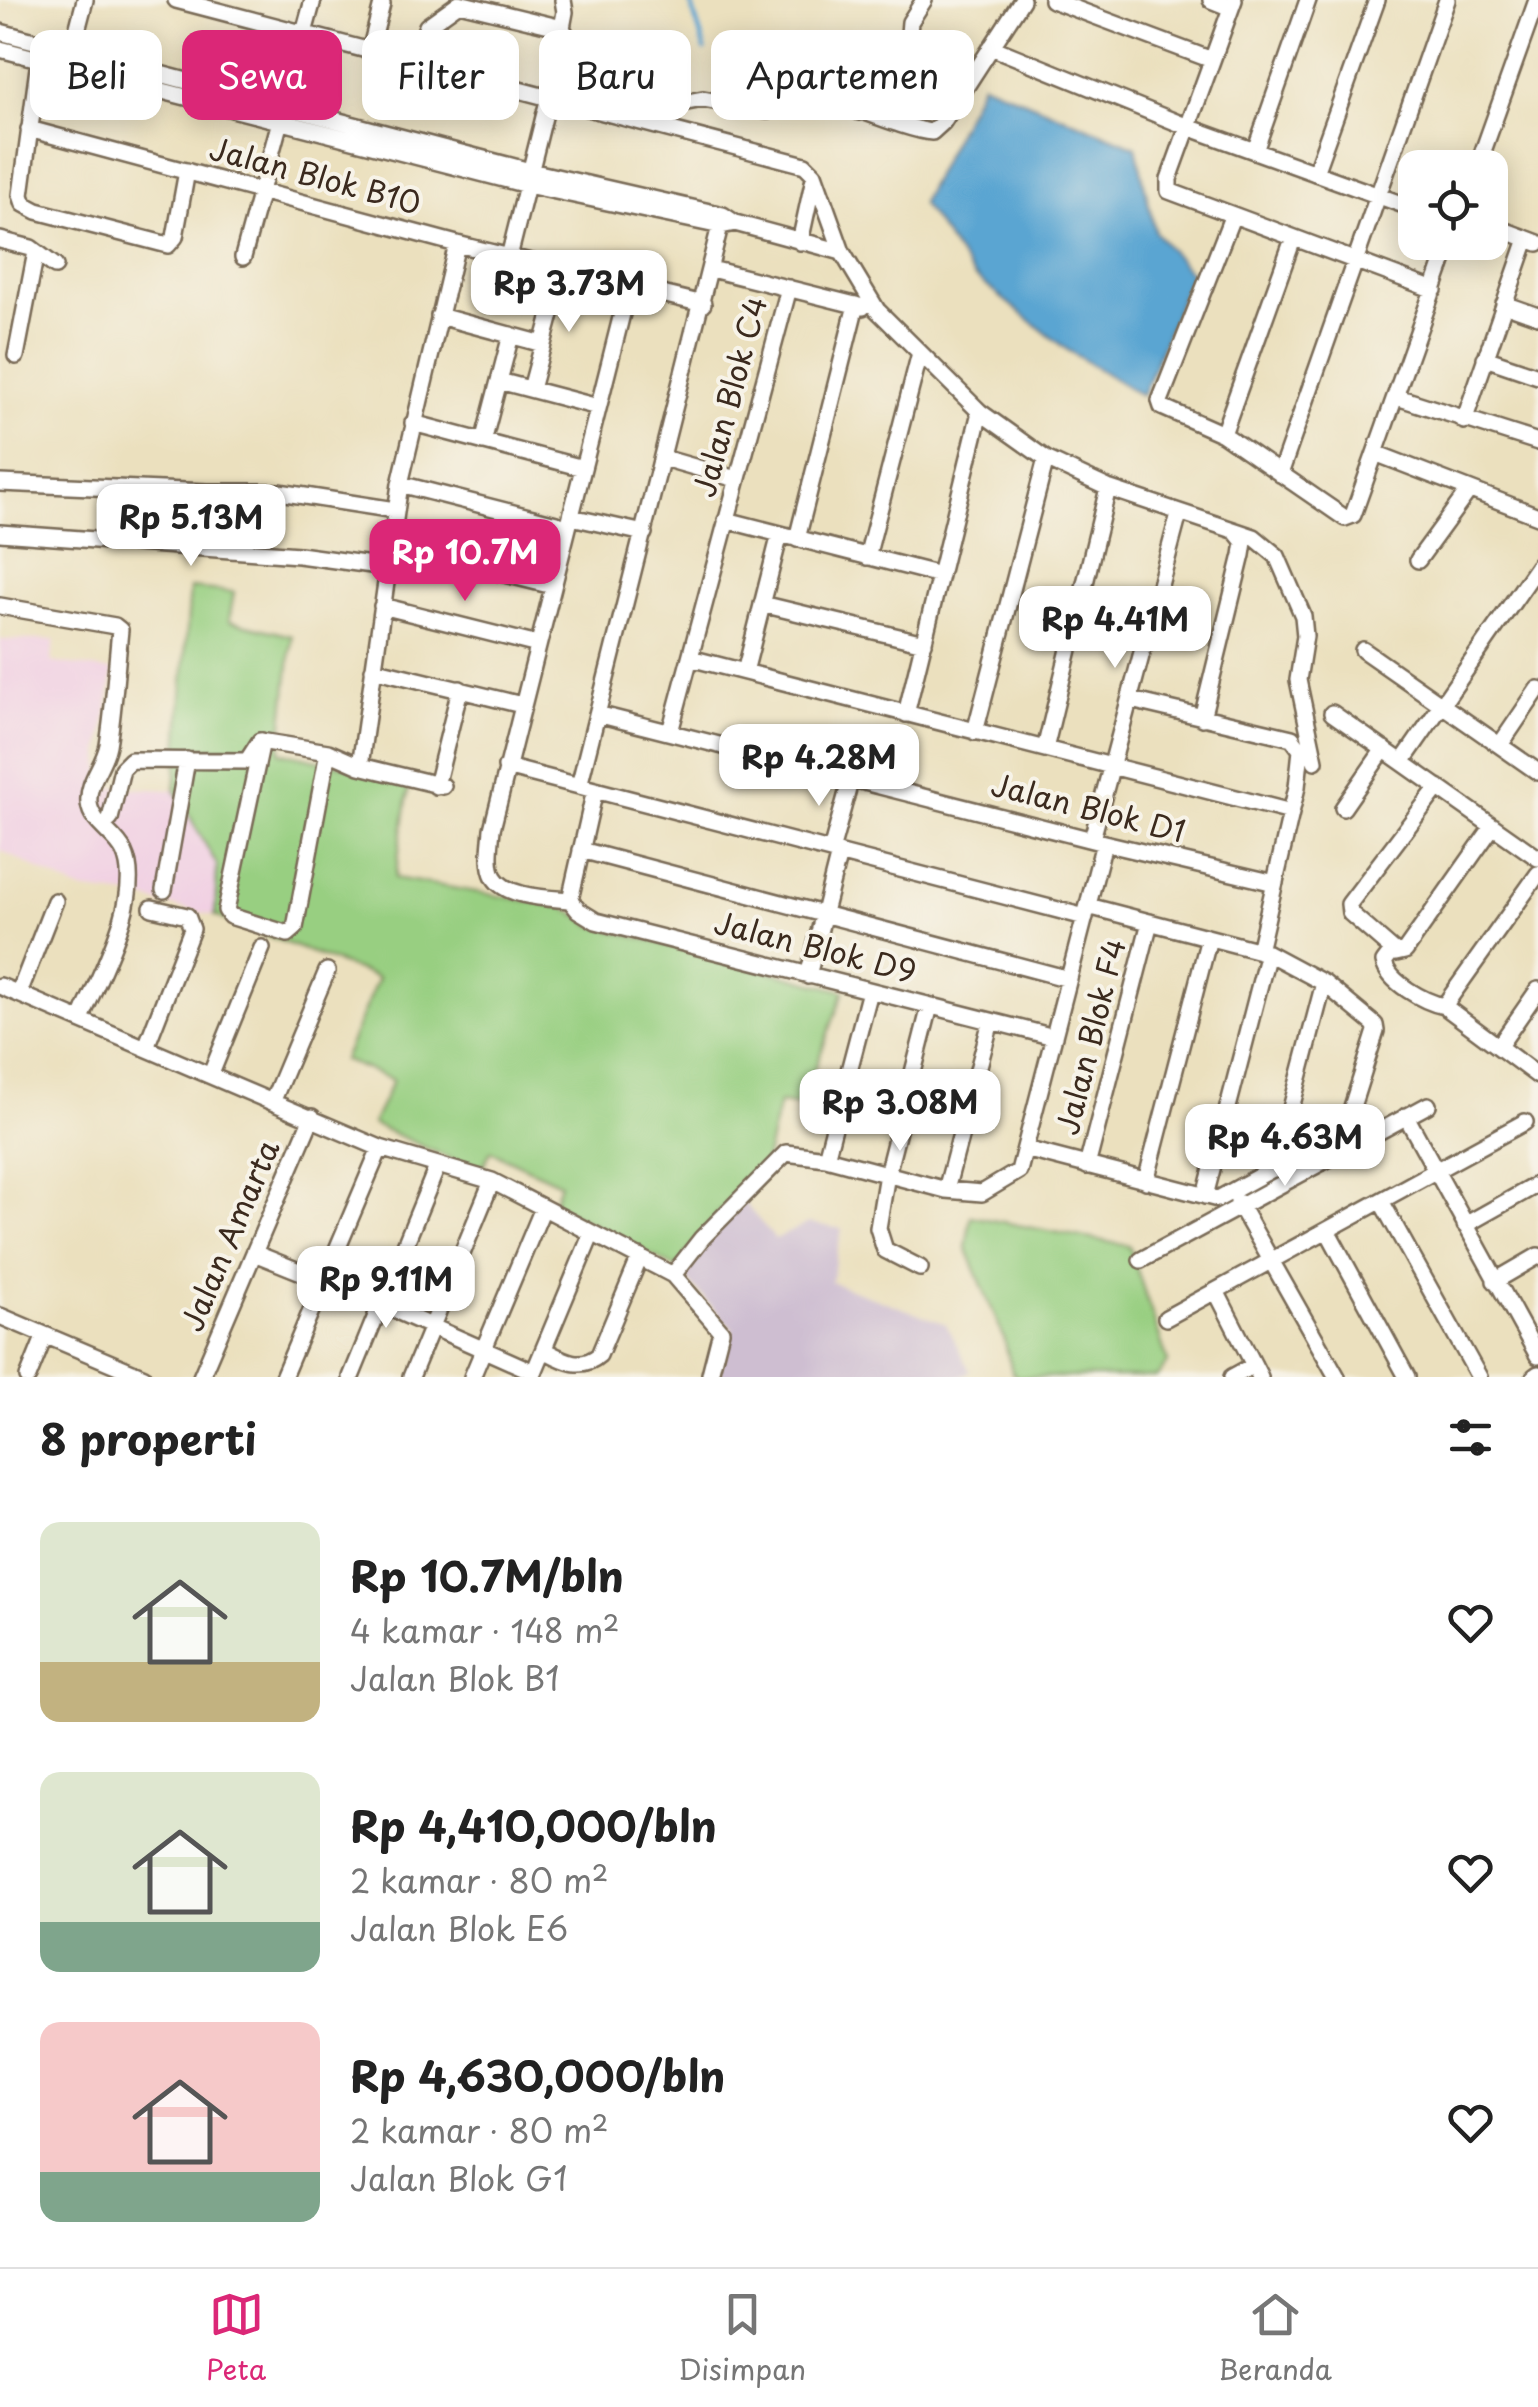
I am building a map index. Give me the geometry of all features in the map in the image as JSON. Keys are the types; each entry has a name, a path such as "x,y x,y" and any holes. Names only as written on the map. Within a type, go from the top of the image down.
{"street":[{"path":"77,30 85,0"},
{"path":"176,0 234,8 295,30"},
{"path":"304,30 313,0"},
{"path":"426,30 459,3 562,28 563,0"},
{"path":"909,30 924,0"},
{"path":"974,72 1022,0"},
{"path":"1052,0 1212,60"},
{"path":"1212,0 1232,4 1169,179 1169,191 1434,290"},
{"path":"1254,151 1308,0"},
{"path":"1315,173 1377,0"},
{"path":"1280,474 1447,0"},
{"path":"1484,150 1537,2"},
{"path":"375,30 382,4"},
{"path":"0,32 30,46"},
{"path":"990,47 1188,127 1398,203"},
{"path":"0,49 30,50"},
{"path":"648,123 682,103 711,102"},
{"path":"30,120 21,195 24,204 37,211 168,244 175,237 187,170"},
{"path":"243,257 279,120"},
{"path":"311,120 529,178 726,221 842,252"},
{"path":"509,256 543,120"},
{"path":"637,120 802,164 814,174 842,252 877,310 980,412 1046,459 1108,488 1254,537 1277,556 1303,616 1305,636 1298,680 1315,761"},
{"path":"888,120 932,132 943,120"},
{"name":"Jalan Blok B10","path":"29,129 457,244 702,304"},
{"path":"800,242 814,174"},
{"path":"1232,217 1160,401 1168,412 1223,434 1345,518 1353,515 1444,260"},
{"path":"629,286 492,829 490,862 494,877 504,886 524,893 570,900 598,714 726,221"},
{"path":"1464,420 1504,304 1533,241 1508,232"},
{"path":"1223,434 1294,239"},
{"path":"0,240 36,252 55,266"},
{"path":"360,766 395,510 457,244"},
{"path":"16,356 36,252"},
{"path":"711,269 877,310"},
{"path":"531,389 564,270"},
{"name":"Jalan Blok C4","path":"670,732 790,288"},
{"path":"1504,304 1538,316"},
{"path":"797,538 856,305"},
{"path":"439,316 543,344"},
{"path":"483,442 511,336"},
{"path":"868,556 920,352"},
{"path":"1485,358 1538,376"},
{"path":"499,381 598,407"},
{"path":"1397,397 1538,442"},
{"path":"906,714 980,412"},
{"path":"413,423 583,468"},
{"path":"1375,453 1538,516"},
{"path":"663,458 736,479"},
{"path":"975,732 1046,459"},
{"path":"0,483 278,492 395,510"},
{"path":"400,484 569,522 644,533"},
{"path":"1045,749 1108,488"},
{"path":"1418,560 1469,490"},
{"path":"673,1275 702,1238 786,1152 826,1158 946,1190 988,1191 1019,1171 1086,912 1112,768 1179,514"},
{"path":"726,520 940,575"},
{"path":"1202,718 1242,555 1244,542 1236,532"},
{"path":"0,534 299,554 386,567"},
{"path":"745,672 780,534"},
{"path":"392,546 552,586"},
{"path":"1402,762 1538,566"},
{"path":"762,604 924,643"},
{"path":"0,606 120,630 107,750 89,788 89,805 92,814 123,848 128,902 81,1020"},
{"path":"382,606 538,645"},
{"path":"1363,650 1538,772"},
{"path":"690,658 1291,812"},
{"path":"373,668 522,705"},
{"path":"110,819 126,764 132,760 248,761 256,744 262,741 328,752 360,766 440,786 460,689"},
{"path":"1500,745 1538,689"},
{"path":"1131,700 1292,738 1302,756 1263,952 1205,1196"},
{"path":"1332,713 1538,858"},
{"name":"Jalan Blok D1","path":"598,714 1276,883"},
{"path":"262,741 226,910 230,916 288,934 294,928 328,752"},
{"path":"1343,808 1384,749"},
{"path":"164,890 187,760"},
{"path":"506,767 835,852 1086,912 1150,922 1263,952 1324,983 1375,1025 1345,1129 1218,1199 1024,1150"},
{"path":"808,976 851,778"},
{"path":"1438,787 1349,904 1350,913 1393,950 1401,954 1405,951 1492,826"},
{"path":"580,850 1069,978"},
{"path":"1444,1006 1538,874"},
{"name":"Jalan Blok D9","path":"570,900 596,921 1054,1036"},
{"path":"0,1005 55,902"},
{"path":"146,1046 192,929 187,916 152,908"},
{"name":"Jalan Blok F4","path":"1087,1166 1150,922"},
{"path":"1146,1181 1209,938"},
{"path":"211,1074 262,948"},
{"path":"1393,950 1384,962 1388,974 1430,1002 1444,1006 1538,1076"},
{"path":"273,1100 327,970"},
{"path":"1275,1169 1324,983"},
{"path":"8,989 380,1148 492,1181 673,1275 721,1331 710,1374"},
{"path":"1499,1046 1538,990"},
{"path":"826,1158 870,991"},
{"path":"920,1268 885,1250 878,1228 887,1174 930,1006"},
{"path":"946,1190 990,1021"},
{"path":"1141,1260 1428,1105"},
{"name":"Jalan Amarta","path":"201,1377 312,1116"},
{"path":"1406,1116 1538,1356"},
{"path":"1166,1318 1525,1122"},
{"path":"284,1377 380,1148"},
{"path":"351,1377 437,1167"},
{"path":"411,1377 492,1181"},
{"path":"1465,1226 1538,1184"},
{"path":"1232,1192 1337,1377"},
{"path":"1381,1201 1479,1377"},
{"path":"472,1377 544,1208"},
{"path":"1326,1230 1408,1377"},
{"path":"254,1252 484,1348 533,1375 592,1233"},
{"path":"1495,1281 1538,1256"},
{"path":"544,1350 577,1365 589,1364 599,1355 640,1257"},
{"path":"1216,1291 1257,1371 1232,1377"},
{"path":"0,1316 116,1372 144,1377"},
{"path":"28,1377 45,1335"}],"shaded area":[{"path":"0,640 55,640 51,662 113,671 100,754 102,787 175,790 217,865 215,916 131,896 79,890 0,850"},
{"path":"735,1192 775,1239 809,1223 842,1229 831,1282 946,1324 970,1371 962,1377 718,1377 733,1329 676,1268"}],"green space":[{"path":"190,588 234,592 229,621 292,636 280,752 410,780 395,878 563,907 594,926 844,991 801,1106 779,1103 763,1170 735,1192 676,1268 553,1204 560,1183 491,1151 480,1172 372,1124 393,1080 343,1060 378,978 215,916 217,865 175,790"},
{"path":"971,1216 1129,1246 1168,1362 1157,1377 1017,1377 966,1247"}],"water":[{"path":"982,83 1136,147 1155,232 1191,274 1142,396 1066,349 973,275 921,203 963,120 974,120 974,99"}],"waterway":[{"path":"690,0 705,50"}]}
